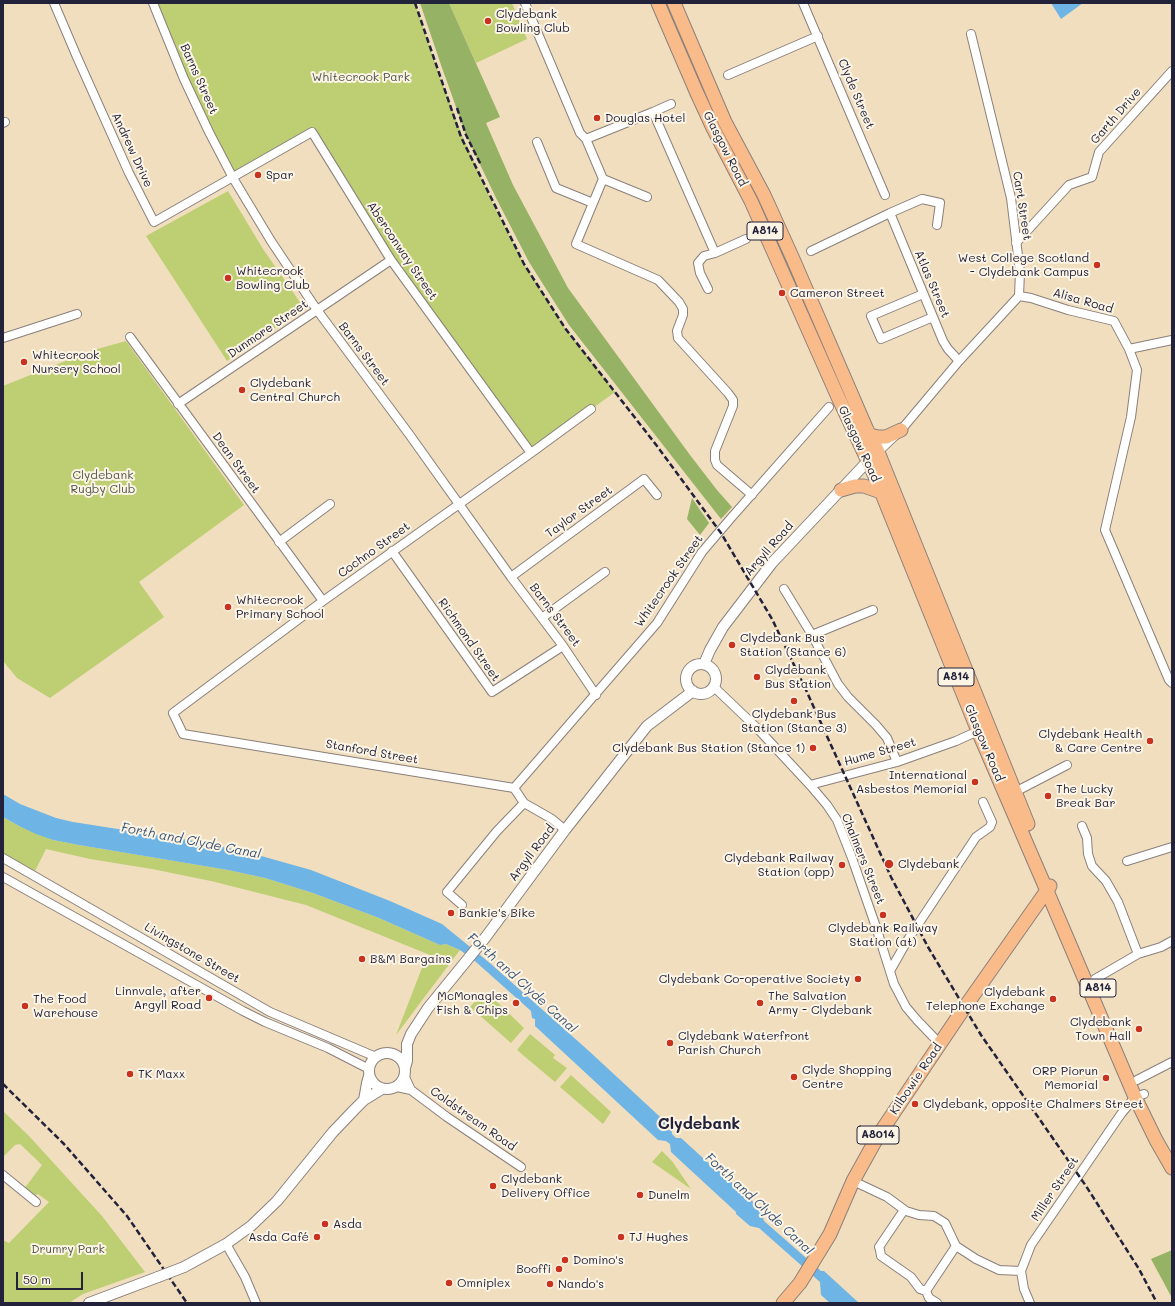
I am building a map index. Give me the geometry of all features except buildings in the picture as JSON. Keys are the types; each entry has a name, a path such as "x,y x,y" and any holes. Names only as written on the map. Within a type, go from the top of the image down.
{"main road":[{"name":"Glasgow Road","path":"658,3 699,97 751,201 881,492 984,729 1050,887"},
{"name":"Glasgow Road","path":"674,3 726,122 764,196 793,259 878,452 984,729 1015,792 1050,887"},
{"path":"870,436 886,437 901,430"},
{"path":"867,462 878,452"},
{"path":"841,490 855,486 864,486 881,492"},
{"name":"A814","path":"1050,887 1095,979 1137,1080 1140,1096 1172,1156"},
{"name":"A814","path":"1050,887 1140,1096 1156,1140 1172,1168"},
{"name":"Kilbowie Road","path":"783,1303 800,1283 830,1234 853,1181 878,1136 940,1044 1050,887"}],"street":[{"name":"Andrew Drive","path":"54,3 129,173 154,222 233,178"},
{"name":"Barns Street","path":"153,3 184,79 209,132 233,178 271,241 317,310 563,646 596,695"},
{"path":"525,3 580,133 586,139 603,179 647,197"},
{"name":"Clyde Street","path":"802,3 818,36 886,195"},
{"name":"Cart Street","path":"971,34 1011,198 1020,272 1019,296"},
{"path":"728,75 818,36"},
{"name":"Garth Drive","path":"1016,243 1069,185 1092,177 1099,152 1172,71"},
{"path":"586,139 670,104"},
{"path":"653,112 715,253"},
{"name":"Aberconway Street","path":"233,178 312,132 391,260 531,453"},
{"path":"537,142 556,188 593,203"},
{"path":"603,179 576,244 658,280 679,302 683,309 683,315 677,331 678,338 733,400 733,406 715,451 716,464 752,495"},
{"path":"811,251 922,199 940,203 937,224"},
{"name":"Atlas Street","path":"890,213 943,341 959,361"},
{"path":"708,289 700,273 698,264 704,256 715,253 746,239"},
{"name":"Dunmore Street","path":"178,404 391,260"},
{"path":"923,294 871,316 880,339 933,317"},
{"path":"878,452 901,430 959,361 1019,296"},
{"name":"Alisa Road","path":"1019,296 1114,321 1129,349 1137,370 1132,409 1105,530 1169,680 1172,683"},
{"path":"3,338 77,314"},
{"name":"Dean Street","path":"130,337 323,601"},
{"path":"1129,349 1172,340"},
{"name":"Whitecrook Street","path":"514,788 657,623 702,552 829,407"},
{"name":"Cochno Street","path":"173,713 323,601 591,409"},
{"name":"Argyll Road","path":"704,664 723,627 750,591 776,559 867,462"},
{"name":"Taylor Street","path":"511,577 644,480 657,496"},
{"path":"279,542 330,504"},
{"name":"Richmond Street","path":"392,551 492,692 563,646"},
{"path":"542,618 605,572"},
{"path":"784,589 812,635 838,684 848,698 876,724 887,738 897,762"},
{"path":"812,635 873,610"},
{"path":"704,664 709,666 714,671 716,682 710,691 699,694 689,688 687,677 689,671 693,667 704,664"},
{"name":"Chalmers Street","path":"714,687 758,729 810,785 827,805 837,820 865,894 894,984 906,1007 940,1044"},
{"name":"Argyll Road","path":"392,1054 407,1044 428,1008 485,938 565,830 647,726 693,691"},
{"name":"Stanford Street","path":"173,713 183,734 514,788"},
{"name":"Hume Street","path":"810,785 897,762 956,741 984,729"},
{"path":"1015,792 1066,765"},
{"path":"514,788 524,803 552,819 565,830"},
{"path":"890,971 911,935 976,837 990,826 992,822 983,802"},
{"path":"462,905 447,892 497,831 524,803"},
{"path":"1082,826 1087,838 1088,854 1092,866 1106,881 1118,902 1138,954"},
{"path":"1127,861 1172,847"},
{"name":"Livingstone Street","path":"3,858 270,1012 376,1057"},
{"name":"Livingstone Street","path":"3,877 243,1011 265,1022 328,1048 369,1073"},
{"path":"1095,979 1138,954 1172,941"},
{"name":"Argyll Road","path":"405,1072 407,1061 407,1044"},
{"path":"89,1303 184,1267 226,1244 251,1226 277,1201 333,1132 364,1100 382,1089 392,1089 400,1084 405,1072 402,1062 398,1057 392,1054 381,1054 372,1060 364,1100"},
{"path":"1137,1080 1172,1062"},
{"name":"Coldstream Road","path":"405,1072 411,1090"},
{"path":"369,1073 374,1084 382,1089"},
{"name":"Coldstream Road","path":"396,1087 411,1090 447,1117 521,1167"},
{"name":"Miller Street","path":"1021,1271 1031,1245 1120,1114 1140,1096"},
{"path":"3,1175 36,1202"},
{"path":"853,1181 887,1197 904,1210 919,1215 934,1216 945,1223 956,1246 976,1259 999,1270 1021,1271 1024,1289 1030,1303"},
{"path":"904,1210 879,1247 881,1256 911,1277 920,1289 926,1291 929,1298 937,1303"},
{"path":"226,1244 245,1277 256,1303"},
{"path":"926,1291 956,1246"}],"green space":[{"name":"Whitecrook Park","path":"152,3 415,3 436,66 462,135 491,200 524,264 565,328 615,392 531,453 391,260 312,133 233,178"},
{"path":"420,3 449,3 500,117 486,123 513,185 568,288 690,455 732,507 721,519 569,325 529,262 466,135"},
{"name":"Clydebank Bowling Club","path":"449,3 512,3 527,39 476,63"},
{"name":"Whitecrook Bowling Club","path":"228,191 263,249 304,308 227,361 146,236"},
{"name":"Clydebank Rugby Club","path":"126,341 244,505 139,582 164,617 50,698 17,678 3,661 3,386 90,351"},
{"path":"692,498 709,523 700,535 687,519"},
{"path":"3,817 21,827 53,840 228,870 265,878 313,893 379,918 440,945 446,944 460,950 396,1035 425,960 430,955 306,905 211,881 152,869 90,859 46,849 35,871 3,854"},
{"path":"483,993 488,993 524,1028 511,1043 470,1007"},
{"path":"530,1034 555,1055 553,1058 567,1068 555,1082 517,1050"},
{"path":"571,1075 611,1112 603,1124 560,1087"},
{"name":"Drumry Park","path":"3,1111 29,1136 102,1216 145,1272 83,1294 69,1303 3,1303 3,1240 9,1243 49,1202 38,1194 33,1197 24,1189 42,1165 20,1144 15,1145 3,1157"},
{"path":"662,1151 672,1161 691,1189 652,1162"},
{"path":"1172,1250 1172,1298 1151,1259"}],"water":[{"path":"1051,3 1083,3 1061,19"},
{"name":"Forth and Clyde Canal","path":"3,794 20,804 56,818 195,841 247,852 311,870 390,901 442,924 491,964 590,1052 671,1127 672,1134 676,1138 681,1138 760,1208 764,1221 821,1271 824,1271 859,1303 830,1303 821,1295 820,1282 759,1228 750,1226 736,1214 736,1212 671,1152 670,1144 666,1141 658,1140 535,1026 535,1019 532,1018 531,1011 476,962 460,950 446,944 440,945 379,918 313,893 265,878 228,870 53,840 36,834 3,817"}],"railway":[{"path":"415,3 461,137 524,264 565,328 657,446 721,533 772,619 891,877 928,947 981,1035 1086,1186 1139,1269 1157,1303"},
{"path":"457,108 466,135 481,165"},
{"path":"3,1084 64,1144 127,1216 187,1303"}],"place":[{"name":"Clydebank Bowling Club","path":"488,21"},
{"name":"Douglas Hotel","path":"597,118"},
{"name":"Spar","path":"258,175"},
{"name":"West College Scotland - Clydebank Campus","path":"1097,265"},
{"name":"Whitecrook Bowling Club","path":"228,278"},
{"name":"Cameron Street","path":"782,293"},
{"name":"Whitecrook Nursery School","path":"24,362"},
{"name":"Clydebank Central Church","path":"242,390"},
{"name":"Whitecrook Primary School","path":"228,607"},
{"name":"Clydebank Bus Station (Stance 6)","path":"732,645"},
{"name":"Clydebank Bus Station","path":"757,677"},
{"name":"Clydebank Bus Station (Stance 3)","path":"794,701"},
{"name":"Clydebank Health & Care Centre","path":"1150,741"},
{"name":"Clydebank Bus Station (Stance 1)","path":"813,748"},
{"name":"International Asbestos Memorial","path":"975,782"},
{"name":"The Lucky Break Bar","path":"1048,796"},
{"name":"Clydebank","path":"889,864"},
{"name":"Clydebank Railway Station (opp)","path":"842,865"},
{"name":"Bankie's Bike","path":"451,913"},
{"name":"Clydebank Railway Station (at)","path":"883,915"},
{"name":"B&M Bargains","path":"362,959"},
{"name":"Clydebank Co-operative Society","path":"858,979"},
{"name":"Linnvale, after Argyll Road","path":"209,998"},
{"name":"Clydebank Telephone Exchange","path":"1053,999"},
{"name":"McMonagles Fish & Chips","path":"516,1003"},
{"name":"The Salvation Army - Clydebank","path":"760,1003"},
{"name":"The Food Warehouse","path":"25,1006"},
{"name":"Clydebank Town Hall","path":"1139,1029"},
{"name":"Clydebank Waterfront Parish Church","path":"670,1043"},
{"name":"TK Maxx","path":"130,1074"},
{"name":"Clyde Shopping Centre","path":"794,1077"},
{"name":"ORP Piorun Memorial","path":"1106,1078"},
{"name":"Clydebank, opposite Chalmers Street","path":"915,1104"},
{"name":"Clydebank Delivery Office","path":"493,1186"},
{"name":"Dunelm","path":"640,1195"},
{"name":"Asda","path":"325,1224"},
{"name":"Asda Café","path":"317,1237"},
{"name":"TJ Hughes","path":"621,1237"},
{"name":"Domino's","path":"565,1260"},
{"name":"Booffi","path":"559,1269"},
{"name":"Omniplex","path":"449,1283"},
{"name":"Nando's","path":"550,1284"}],"district":[{"name":"Clydebank","path":"699,1124"}]}
